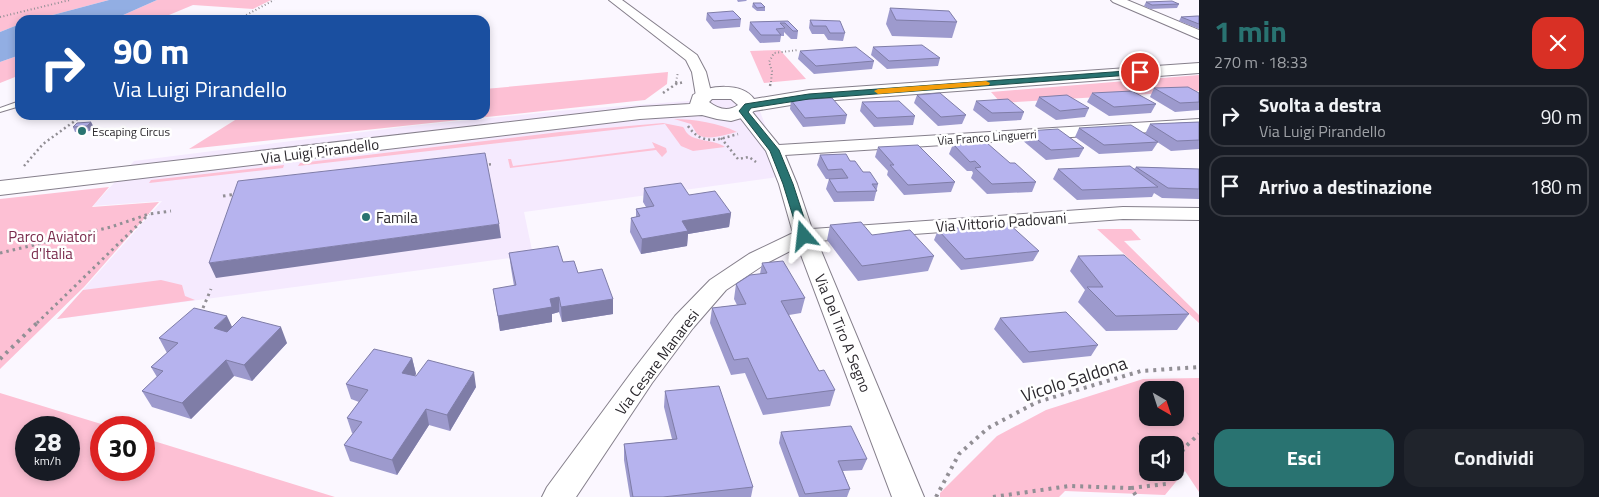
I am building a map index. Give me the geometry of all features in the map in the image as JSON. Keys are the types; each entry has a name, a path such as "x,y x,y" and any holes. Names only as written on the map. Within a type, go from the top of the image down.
{"street":[{"path":"615,0 692,58 699,72 722,103 771,146"},
{"path":"1117,0 1199,35"},
{"name":"Via Luigi Pirandello","path":"0,188 722,103 1199,68"},
{"name":"Via Franco Linguerri","path":"771,146 1199,124"},
{"name":"Via Del Tiro A Segno","path":"771,146 788,184 804,236 908,497"},
{"name":"Via Vittorio Padovani","path":"804,236 1122,214 1199,214"},
{"name":"Via Cesare Manaresi","path":"558,497 642,376 684,322 718,285 757,259 804,236"}],"lane":[{"path":"0,110 15,106"}],"path":[{"path":"0,17 70,0"},
{"path":"246,15 274,0"},
{"path":"770,86 772,71 769,62 774,53 798,50"},
{"path":"24,166 42,144 76,120"},
{"path":"721,138 738,159 748,158 756,160 758,165"},
{"path":"484,165 493,164"},
{"path":"222,196 243,194"},
{"path":"0,253 111,227 149,214 171,211"},
{"path":"0,359 149,214"},
{"path":"203,308 211,289"},
{"name":"Vicolo Saldona","path":"936,497 958,454 988,428 1037,402 1142,371 1199,367"},
{"path":"1184,448 1199,434"},
{"path":"993,497 1068,486 1131,488 1166,484 1168,481"},
{"path":"1131,488 1137,497"}],"shaded area":[{"path":"754,96 785,176 524,212 533,255 57,319 162,201 93,206 134,161 411,126 490,120 490,118"}],"green space":[{"path":"0,0 109,0 53,15 15,15 15,26 0,32"},
{"path":"157,0 271,0 253,9 193,5 169,15 123,15"},
{"path":"780,50 806,79 764,83 750,51"},
{"path":"15,57 15,77 0,83 0,62"},
{"path":"668,72 667,84 645,100 490,117 490,89"},
{"path":"1199,75 1199,91 1001,103 991,92"},
{"path":"674,119 706,122 737,132 717,137 701,136 697,134 691,124"},
{"path":"235,120 459,120 189,149"},
{"path":"663,123 683,127 694,138 725,147 693,151 681,146 665,124 298,166 300,163 560,132"},
{"path":"652,142 666,148 667,152 662,157 656,150 510,168 508,159 511,159 513,166 655,148"},
{"path":"284,165 283,168 149,183 151,180"},
{"name":"Parco Aviatori d'Italia","path":"109,187 92,207 159,202 84,287 0,369 0,199"},
{"path":"1097,229 1131,229 1141,240 1124,241 1199,315 1199,323"},
{"path":"161,280 182,285 185,296 195,300 57,319 83,290"},
{"path":"1199,378 1199,492 1185,471 1184,472 1184,436 1139,436 1139,481 1177,481 1165,495 1065,491 1059,497 940,497 940,493 997,436 1046,410 1143,379"},
{"path":"0,393 75,416 15,416 15,481 80,481 80,418 90,421 90,481 155,481 155,441 335,497 0,497"}],"water":[{"path":"109,0 157,0 123,15 53,15"},
{"path":"15,26 15,57 0,62 0,32"}],"building":[{"path":"1172,1 1179,4 1152,5 1146,2"},
{"path":"753,3 761,3 765,7 757,8"},
{"path":"890,8 949,11 957,22 896,20"},
{"path":"733,11 741,19 714,21 707,13"},
{"path":"1199,16 1199,24 1181,17"},
{"path":"810,20 840,21 845,33 830,33 826,26 813,26"},
{"path":"788,21 798,31 793,31 785,23 780,23 785,28 776,29 781,35 761,35 750,22"},
{"path":"922,45 940,58 889,61 873,47"},
{"path":"856,47 874,61 816,66 800,51"},
{"path":"1188,87 1199,93 1199,102 1180,103 1154,88"},
{"path":"1132,91 1156,104 1114,107 1092,93"},
{"path":"940,93 966,115 941,117 917,95"},
{"path":"1067,95 1089,108 1060,111 1039,97"},
{"path":"832,98 847,115 805,118 791,100"},
{"path":"1008,99 1024,112 992,113 976,101"},
{"path":"899,101 915,116 877,118 862,102"},
{"path":"91,122 87,126 73,127 77,123"},
{"path":"1199,122 1199,140 1177,141 1150,124"},
{"path":"1131,125 1158,142 1104,145 1079,128"},
{"path":"1058,129 1084,148 1051,150 1026,131"},
{"path":"987,143 1010,163 1015,163 1036,182 992,184 975,168 981,167 975,161 970,162 953,144"},
{"path":"918,145 955,182 908,185 890,165 894,165 878,147"},
{"name":"Famila","path":"485,153 499,224 209,263 238,181"},
{"path":"846,154 850,161 855,161 863,172 870,172 878,184 872,184 877,191 837,192 829,179 848,178 842,169 828,170 820,155"},
{"path":"1130,166 1158,187 1082,190 1058,169"},
{"path":"1136,167 1199,169 1199,189 1168,188"},
{"path":"681,183 689,195 715,191 731,213 682,221 688,231 642,239 631,218 640,216 636,209 654,206 644,188"},
{"path":"861,222 872,235 910,230 934,256 862,266 830,225"},
{"path":"1008,223 1039,251 965,259 938,230"},
{"path":"558,246 563,262 574,261 578,273 602,269 613,299 561,307 559,297 550,299 552,307 498,316 493,289 516,285 509,253"},
{"path":"1124,255 1189,314 1116,316 1087,287 1103,287 1078,256"},
{"path":"783,261 805,298 781,301 819,371 824,370 835,390 767,399 748,358 734,360 712,308 746,304 736,284 750,275 767,273 762,263"},
{"path":"194,308 227,316 214,328 227,332 242,317 281,327 244,365 226,360 182,403 142,391 163,371 151,367 178,343 159,338"},
{"path":"1066,312 1098,345 1029,352 1000,318"},
{"path":"374,349 412,358 402,373 416,376 428,360 474,372 447,415 426,409 392,460 344,445 362,422 347,418 368,390 346,384"},
{"path":"719,386 753,487 663,497 633,497 624,444 677,439 665,391"},
{"path":"851,426 867,459 838,461 850,489 805,494 781,432"}],"slow traffic":[{"path":"878,91 986,83"}],"place":[{"name":"Escaping Circus","path":"82,131"},
{"name":"Famila","path":"366,217"}],"route":[{"path":"804,236 788,184 774,150 743,111 748,106 809,96 1140,72"}]}
